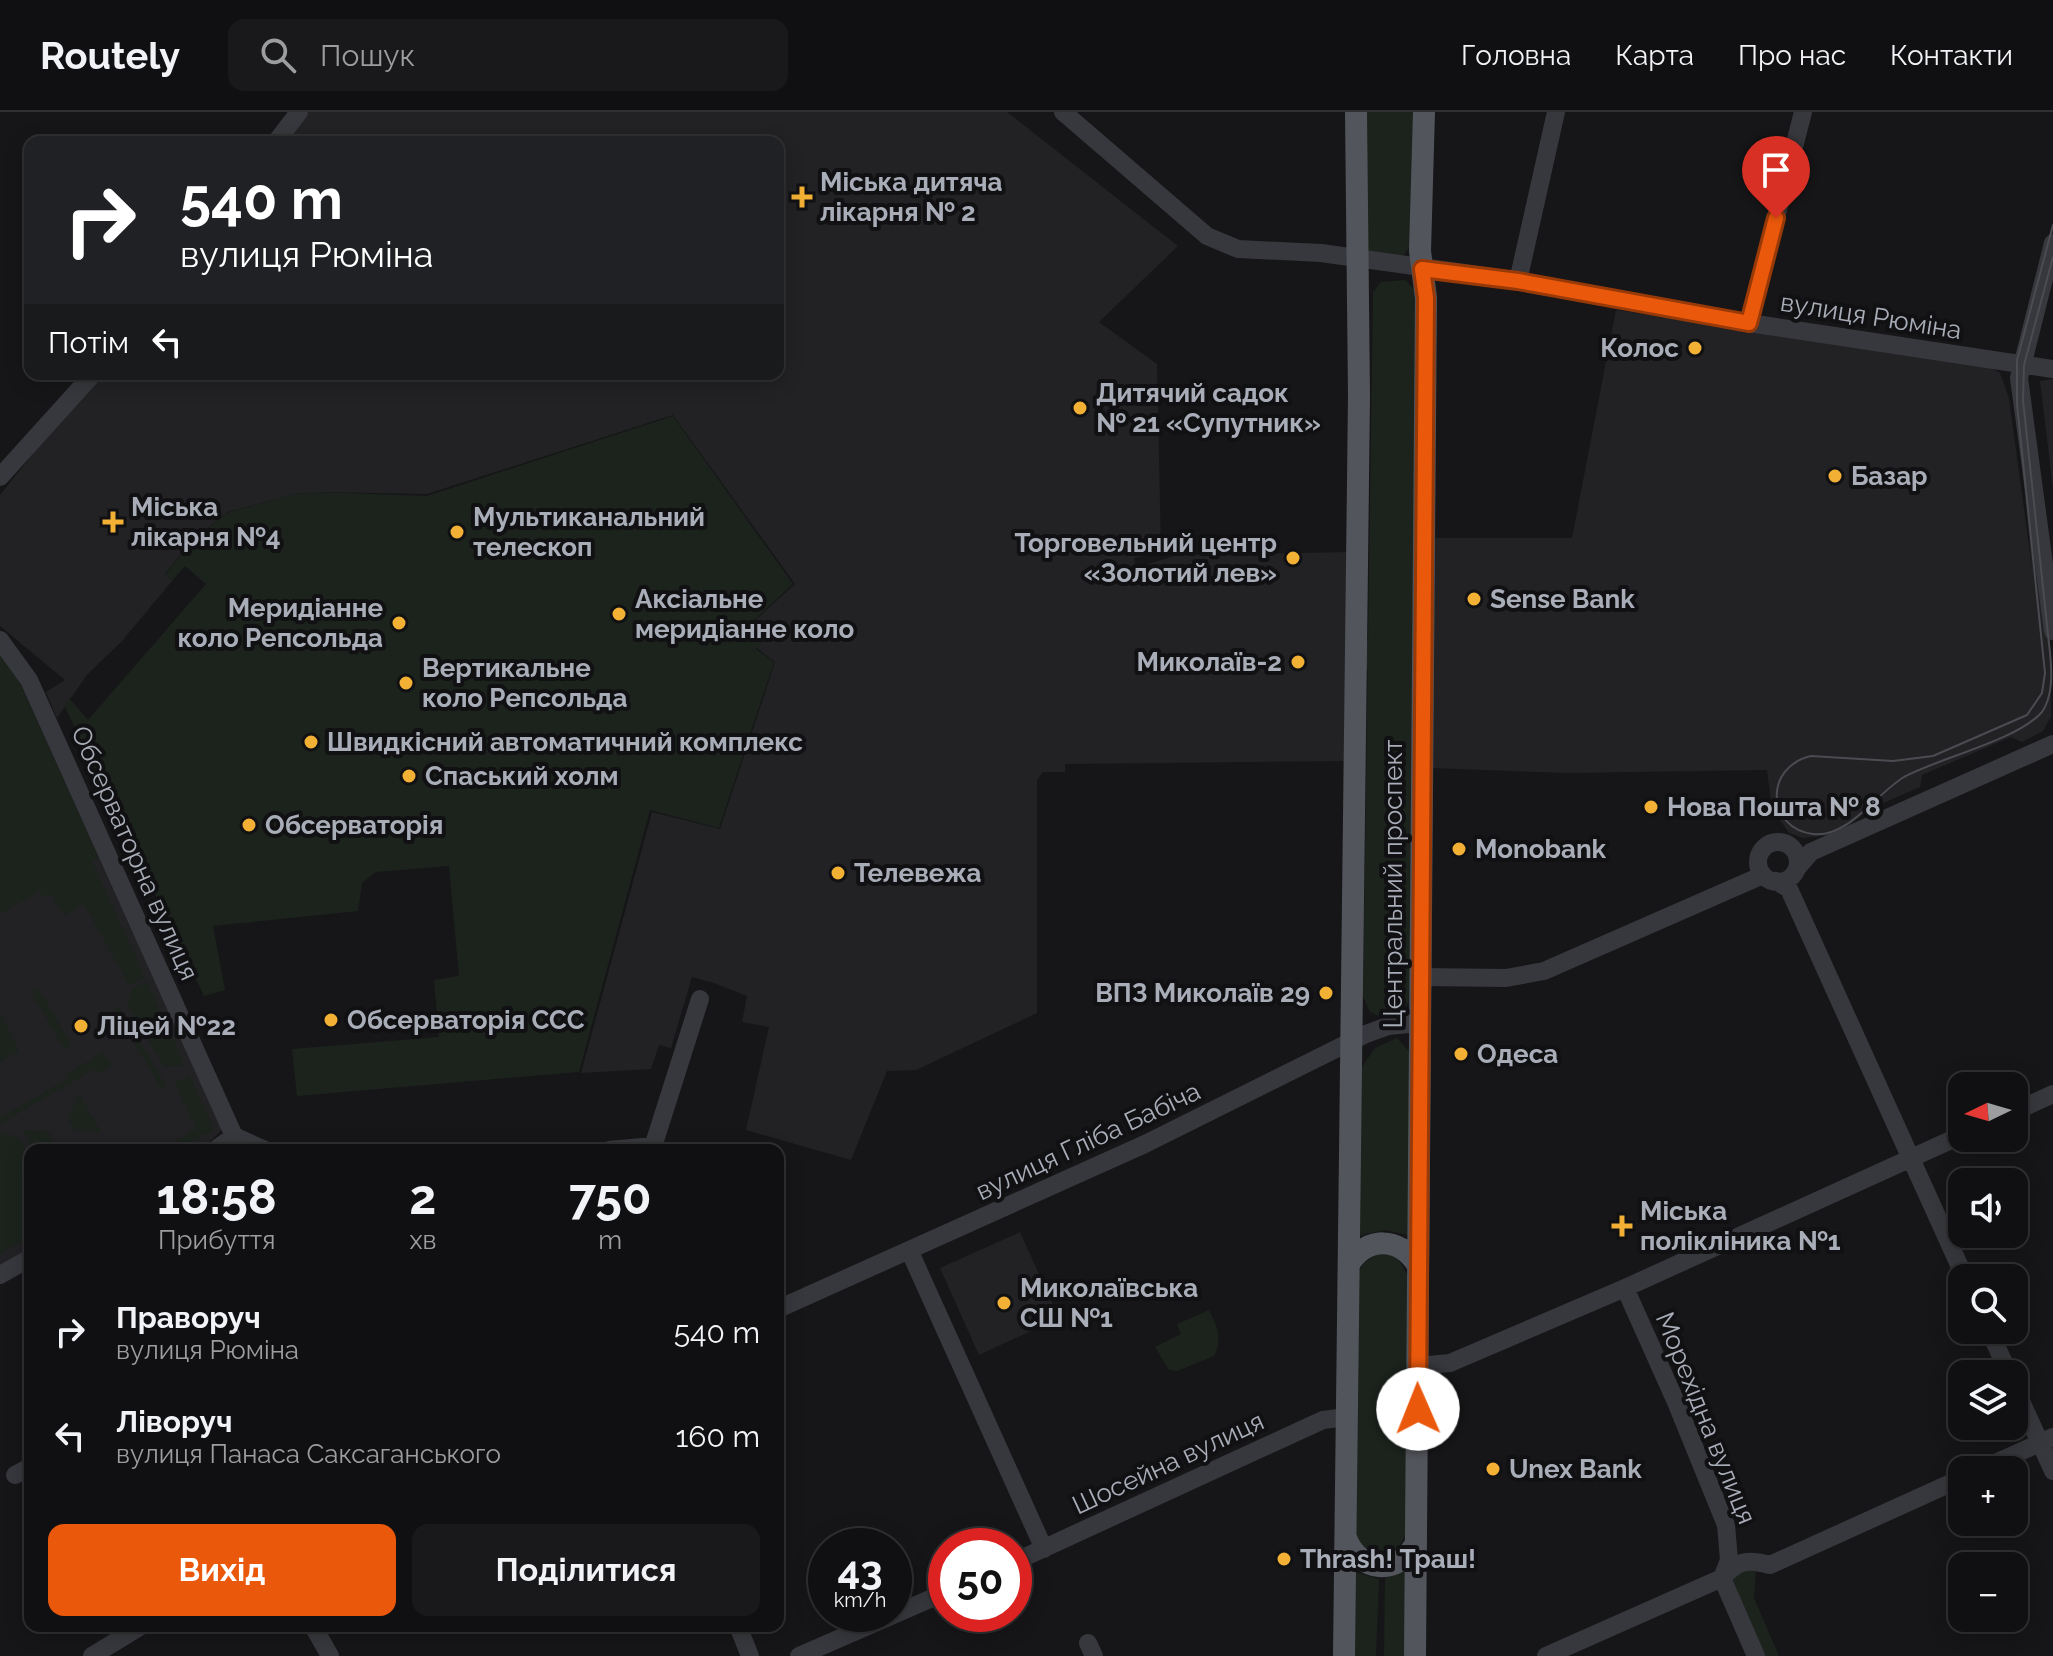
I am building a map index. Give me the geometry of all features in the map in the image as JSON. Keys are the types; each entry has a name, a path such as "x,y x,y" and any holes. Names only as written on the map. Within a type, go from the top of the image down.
{"main road":[{"name":"Центральний проспект","path":"1344,1656 1359,396 1356,112"},
{"name":"Центральний проспект","path":"1415,1656 1426,298 1422,269 1424,112"},
{"path":"1349,1264 1363,1248 1384,1242 1404,1249 1417,1264"},
{"path":"1346,1538 1359,1559 1382,1567 1399,1562 1416,1543"}],"street":[{"path":"281,136 299,112"},
{"name":"вулиця Рюміна","path":"1063,112 1207,236 1238,249 1321,253 1518,281 1749,323 2053,369"},
{"path":"1518,281 1556,112"},
{"path":"1749,323 1803,112"},
{"path":"2053,243 2020,365 2020,402 2053,631"},
{"path":"0,477 88,380"},
{"name":"Обсерваторна вулиця","path":"0,640 29,680 234,1136"},
{"path":"1421,977 1506,978 1544,971 1784,877 1802,850 2053,744"},
{"path":"1802,850 1776,842 1764,848 1759,862 1784,877 1959,1264"},
{"path":"653,1144 700,999"},
{"name":"вулиця Гліба Бабіча","path":"784,1306 910,1252 1184,1125 1388,1026 1420,1023"},
{"path":"2028,1106 2053,1094"},
{"path":"223,1144 234,1136 252,1144"},
{"path":"1418,1366 1450,1363 1625,1288 1948,1141"},
{"path":"910,1252 1044,1549"},
{"path":"0,1275 24,1261"},
{"name":"Морехідна вулиця","path":"1625,1288 1726,1525 1729,1560 1722,1578"},
{"path":"2028,1409 2047,1440 2053,1471"},
{"name":"Шосейна вулиця","path":"1032,1554 1323,1420 1346,1417"},
{"path":"2011,1456 2047,1440"},
{"path":"1546,1656 1722,1578 1735,1563 1749,1560 1770,1565 1948,1484"},
{"path":"1722,1578 1756,1656"},
{"path":"799,1656 928,1600"},
{"path":"92,1656 131,1632"},
{"path":"316,1632 330,1656"},
{"path":"740,1632 750,1656"}],"shaded area":[{"path":"308,112 1007,112 1178,246 1099,322 1157,364 1161,552 1134,558 1136,568 1177,555 1353,552 1352,641 1432,640 1433,538 1572,538 1616,310 1991,368 2000,373 2009,398 2032,568 2016,404 2016,360 2053,222 2053,260 2025,366 2024,400 2051,653 2051,717 2043,731 2022,742 2011,737 1922,775 1920,787 1872,808 1848,826 1830,835 1803,838 1789,833 1772,809 1767,770 1567,773 1432,768 1386,670 1351,669 1344,722 1344,761 1065,764 1065,772 1043,772 1037,780 1037,1013 916,1070 887,1071 851,1160 746,1130 769,1027 742,1022 747,996 714,983 692,977 671,1048 659,1045 651,1069 581,1073 652,812 720,829 775,662 757,648 764,640 751,624 795,584 673,415 427,494 317,492 295,494 228,512 193,539 165,574 172,581 122,641 87,675 57,718 46,692 65,680 0,626 0,495 92,380 784,380 784,136 289,136"},
{"path":"1366,112 1414,112 1411,245 1402,257 1369,252 1364,240"},
{"path":"1405,280 1416,291 1411,998 1402,1012 1386,1019 1370,1012 1363,996 1373,292 1381,282"},
{"path":"2053,379 2053,489 2040,381"},
{"path":"673,416 793,584 750,624 764,640 756,649 774,662 719,828 650,810 579,1072 297,1096 292,1049 439,1037 434,980 459,976 449,866 376,872 362,883 358,911 213,926 225,990 204,996 64,705 69,698 88,720 206,584 185,566 172,581 165,575 193,539 229,512 295,494 317,492 427,496"},
{"name":"Ліцей №22","path":"0,652 20,683 222,1130 207,1144 24,1144 24,1253 0,1267"},
{"path":"0,652 20,683 99,858 92,861 145,977 129,985 84,904 64,916 51,894 44,897 40,891 0,914"},
{"path":"147,981 185,1065 165,1067 127,1004 131,990"},
{"path":"38,987 72,1046 65,1050 30,991"},
{"path":"113,1007 120,1008 167,1087 162,1090"},
{"path":"0,1012 19,1051 0,1062"},
{"path":"1397,1038 1410,1053 1408,1235 1385,1230 1358,1236 1362,1067 1375,1048"},
{"path":"103,1052 112,1066 98,1073 95,1069 0,1124 0,1118 68,1078 67,1074"},
{"path":"189,1075 214,1129 188,1144 171,1144 196,1129 175,1083"},
{"path":"79,1094 101,1132 75,1130 68,1119"},
{"path":"23,1130 48,1131 54,1142 53,1144 31,1144"},
{"path":"0,1132 18,1137 24,1148 24,1240 0,1254"},
{"name":"Миколаївська СШ №1","path":"1020,1232 1059,1318 979,1355 940,1268"},
{"path":"1378,1253 1396,1256 1408,1276 1406,1534 1397,1550 1381,1556 1364,1550 1355,1533 1357,1274 1364,1263"},
{"path":"1209,1310 1218,1338 1214,1356 1177,1371 1169,1370 1155,1347 1181,1334 1177,1324"},
{"path":"1756,1566 1754,1598 1779,1656 1764,1656 1731,1577"},
{"path":"1405,1571 1405,1656 1384,1656 1385,1578"},
{"path":"1354,1572 1379,1579 1376,1656 1353,1656"}],"tram line":[{"path":"2053,225 2017,360 2017,404 2045,673 2042,693 2027,715 1933,756 1893,761 1811,756 1796,762 1785,772 1777,797 1779,810 1786,821 1797,829 1813,834 1826,834 1838,829 1904,777 2015,732 2046,706 2051,684 2051,661 2023,400 2024,365 2053,257"}],"place":[{"name":"Міська дитяча лікарня № 2","path":"802,197"},
{"name":"Колос","path":"1695,348"},
{"name":"Дитячий садок № 21 «Супутник»","path":"1080,408"},
{"name":"Базар","path":"1835,476"},
{"name":"Міська лікарня №4","path":"113,522"},
{"name":"Мультиканальний телескоп","path":"457,532"},
{"name":"Торговельний центр «Золотий лев»","path":"1293,558"},
{"name":"Sense Bank","path":"1474,599"},
{"name":"Аксіальне меридіанне коло","path":"619,614"},
{"name":"Меридіанне коло Репсольда","path":"399,623"},
{"name":"Миколаїв-2","path":"1298,662"},
{"name":"Вертикальне коло Репсольда","path":"406,683"},
{"name":"Швидкісний автоматичний комплекс","path":"311,742"},
{"name":"Спаський холм","path":"409,776"},
{"name":"Нова Пошта № 8","path":"1651,807"},
{"name":"Обсерваторія","path":"249,825"},
{"name":"Monobank","path":"1459,849"},
{"name":"Телевежа","path":"838,873"},
{"name":"ВПЗ Миколаїв 29","path":"1326,993"},
{"name":"Обсерваторія ССС","path":"331,1020"},
{"name":"Ліцей №22","path":"81,1026"},
{"name":"Одеса","path":"1461,1054"},
{"name":"Міська полікліника №1","path":"1622,1226"},
{"name":"Миколаївська СШ №1","path":"1004,1303"},
{"name":"Unex Bank","path":"1493,1469"},
{"name":"Thrash! Траш!","path":"1284,1559"}],"route":[{"path":"1418,1409 1426,298 1422,269 1518,281 1749,323 1776,218"}]}
